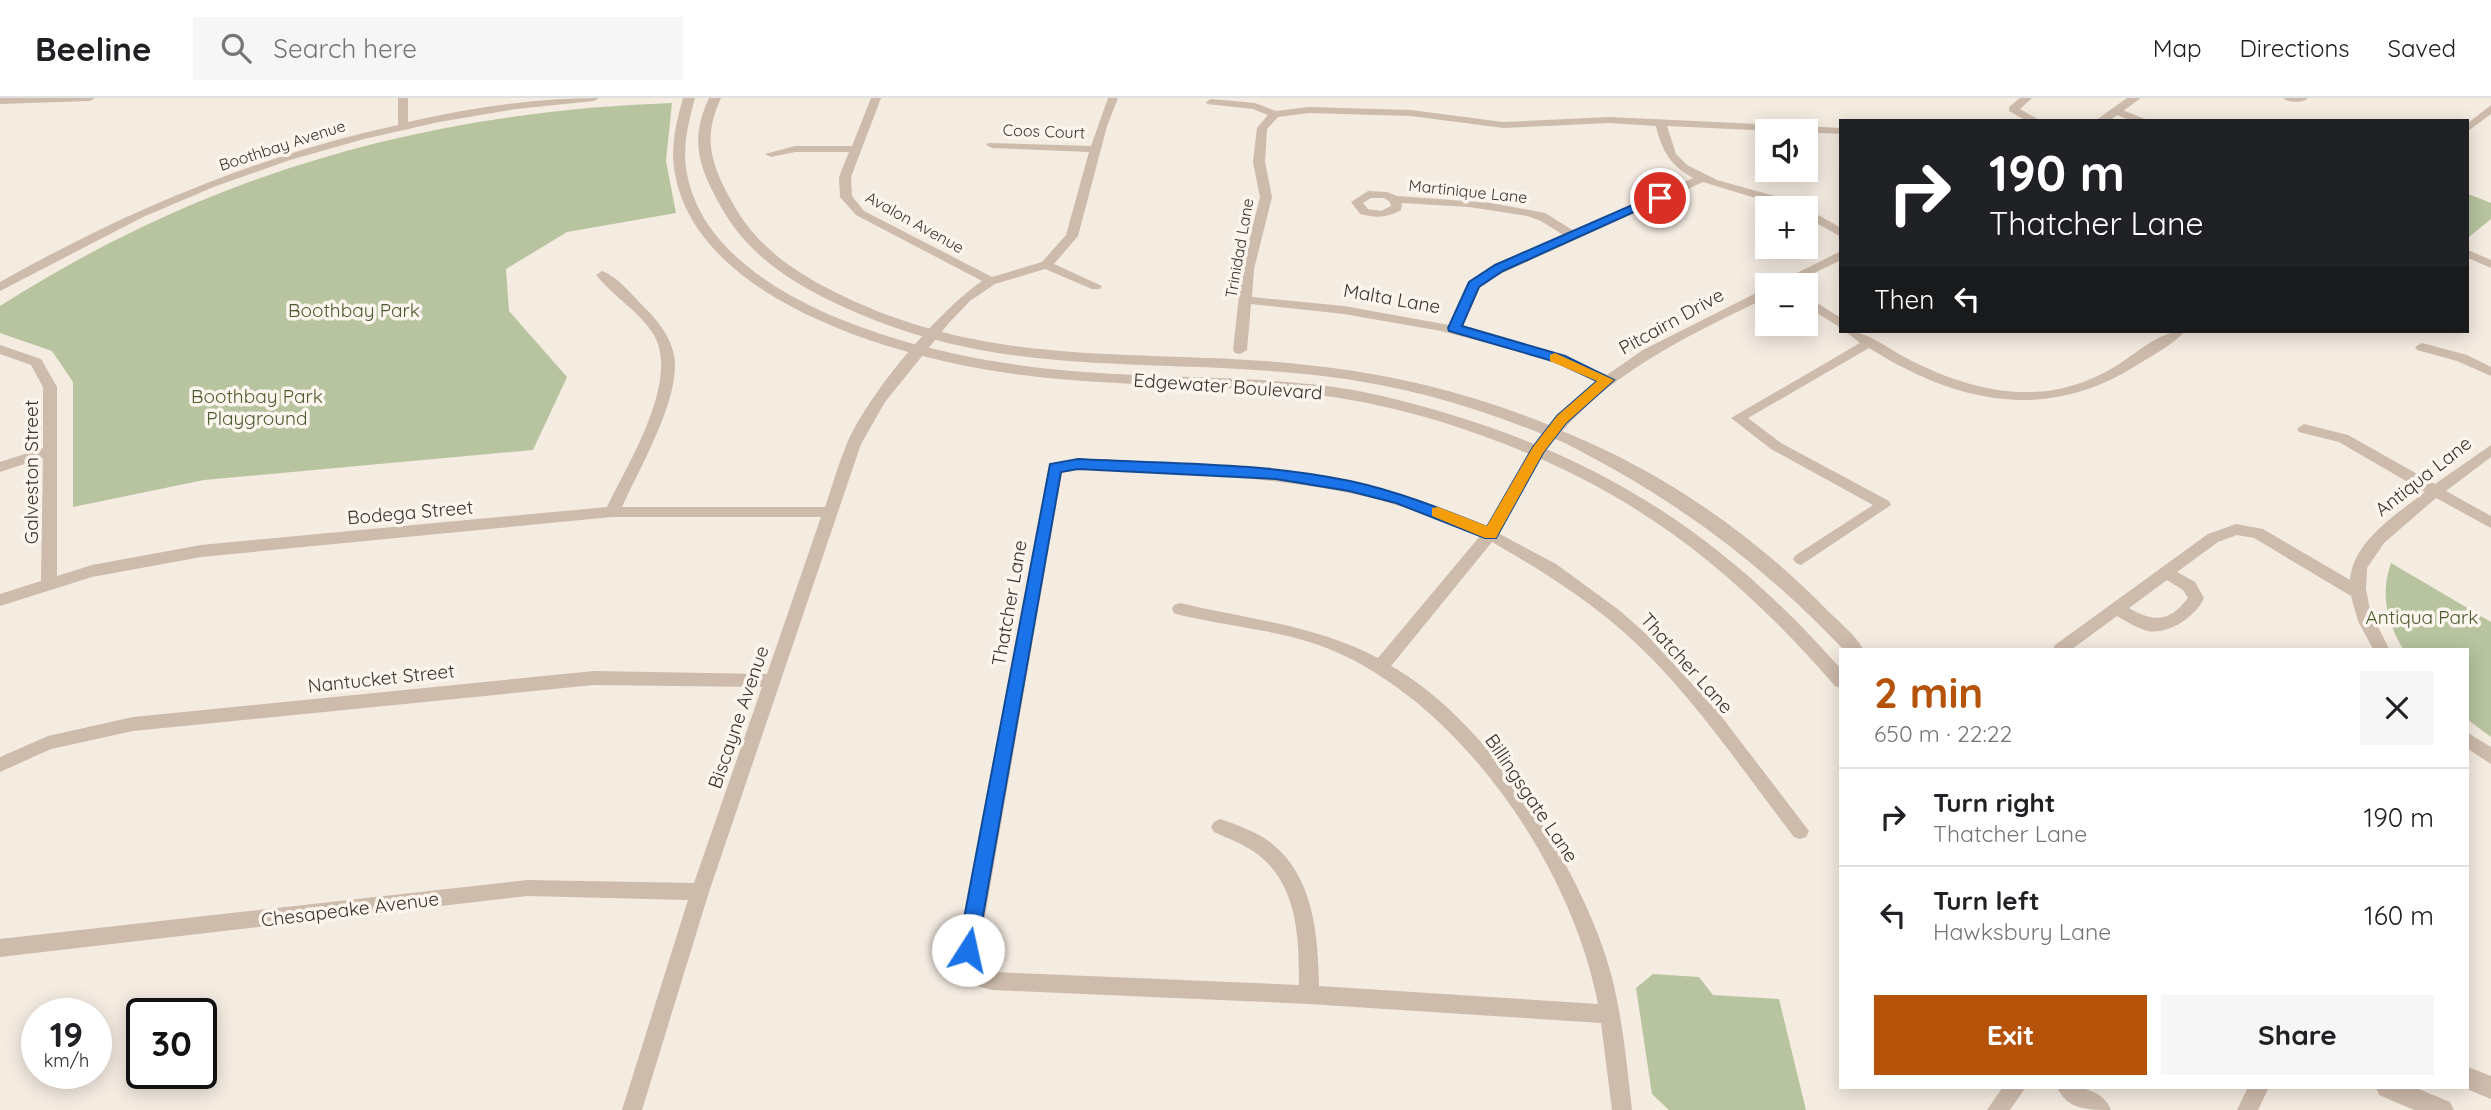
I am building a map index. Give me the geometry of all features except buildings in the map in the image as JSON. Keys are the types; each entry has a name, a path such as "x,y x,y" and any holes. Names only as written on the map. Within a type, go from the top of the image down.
{"street":[{"path":"0,101 90,98"},
{"path":"402,98 404,125"},
{"name":"Boothbay Avenue","path":"0,287 118,224 191,192 296,154 404,125 521,105 594,98"},
{"name":"Edgewater Boulevard","path":"689,98 680,125 677,151 685,193 693,212 728,257 770,292 841,325 917,353 995,369 1045,374 1318,391 1445,418 1538,450 1634,500 1710,551 1793,625 1839,679"},
{"name":"Edgewater Boulevard","path":"696,98 699,107 691,135 693,162 709,171"},
{"name":"Edgewater Boulevard","path":"715,98 702,139 702,152 709,171 727,208 755,247 794,278 861,310 932,337 1077,359 1256,366 1358,377 1457,398 1552,431 1660,485 1733,535 1822,613 1853,648"},
{"name":"Avalon Avenue","path":"876,98 854,149 844,188 851,205 871,220 991,281"},
{"path":"991,281 1046,265 1072,236 1095,149 1113,98"},
{"path":"2027,98 2013,109 2032,119"},
{"path":"2104,119 2135,98"},
{"path":"2288,98 2304,98"},
{"path":"1210,102 1255,106 1275,114 1309,110 1411,113 1519,125 1609,120 1839,131"},
{"path":"2469,127 2491,108"},
{"path":"2117,111 2136,119"},
{"name":"Trinidad Lane","path":"1240,350 1253,243 1266,197 1259,162 1262,128 1275,114"},
{"path":"1661,122 1674,160 1703,178 1769,196"},
{"name":"Coos Court","path":"992,145 1095,149"},
{"path":"771,154 795,149 854,149"},
{"path":"1454,328 1474,285 1479,280 1499,268 1703,178"},
{"name":"Martinique Lane","path":"1395,200 1422,198 1527,212 1555,223 1573,236"},
{"path":"1818,219 1839,232"},
{"path":"2469,254 2491,264"},
{"path":"1806,273 1839,256"},
{"path":"1046,265 1096,286"},
{"path":"602,275 645,316 665,343 669,369 664,397 612,512"},
{"name":"Biscayne Avenue","path":"632,1110 700,892 829,512 860,433 879,400 943,321 967,298 991,281"},
{"name":"Pitcairn Drive","path":"1538,450 1552,431 1607,380 1633,361 1755,298"},
{"name":"Malta Lane","path":"1246,300 1336,308 1454,328 1561,359 1607,380"},
{"path":"1818,308 1839,323"},
{"path":"1854,333 1924,373 1956,384 1994,393 2046,395 2092,384 2176,333"},
{"path":"1801,559 1884,505 1776,446 1738,418 1869,343"},
{"path":"2422,347 2462,358 2491,372"},
{"name":"Galveston Street","path":"0,349 36,362 50,387 49,583"},
{"path":"2304,429 2343,438 2491,523"},
{"path":"1381,666 1490,534 1538,450"},
{"name":"Antiqua Lane","path":"2381,648 2363,612 2359,593 2360,567 2367,553 2388,529 2491,450"},
{"path":"0,467 50,452"},
{"name":"Thatcher Lane","path":"1610,1014 1309,995 992,981 966,975 970,936 1055,468 1091,465 1276,474 1349,486 1400,499 1490,534 1560,575 1613,614 1652,651 1800,831"},
{"name":"Bodega Street","path":"0,600 49,583 130,563 201,551 612,512 675,509 829,512"},
{"path":"2082,644 2118,609 2219,534 2230,530 2247,529 2278,543 2359,593"},
{"path":"2118,609 2153,627 2166,624 2184,612 2194,604 2195,596 2189,586 2167,573"},
{"name":"Billingsgate Lane","path":"1180,609 1313,637 1381,666 1455,725 1482,755 1535,834 1568,891 1590,939 1610,1014 1622,1110"},
{"name":"Nantucket Street","path":"0,765 60,740 133,724 594,678 773,681"},
{"path":"2469,741 2491,757"},
{"path":"1220,827 1264,849 1286,873 1301,899 1309,934 1309,995"},
{"name":"Chesapeake Avenue","path":"0,948 527,888 700,892"},
{"path":"2469,1078 2491,1088"},
{"path":"1997,1110 2014,1089"},
{"path":"2070,1089 2101,1110"},
{"path":"2247,1110 2258,1089"},
{"path":"2392,1089 2442,1110"}],"green space":[{"name":"Boothbay Park","path":"672,103 666,161 676,213 567,232 506,269 509,311 567,377 533,450 204,480 73,507 73,382 52,351 0,333 0,306 79,259 158,219 239,186 322,158 406,136 492,120 581,109"},
{"path":"2469,194 2491,203 2491,219 2469,237"},
{"name":"Antiqua Park","path":"2391,563 2491,622 2491,737 2469,721 2469,648 2403,648 2387,608"},
{"path":"1653,974 1699,977 1713,995 1779,999 1806,1110 1669,1110 1652,1094 1636,988"}],"slow traffic":[{"path":"1438,512 1490,534 1538,450 1562,420 1607,380 1555,358"}],"route":[{"path":"968,950 1055,468 1078,464 1276,474 1349,486 1400,499 1490,534 1538,450 1562,420 1607,380 1561,359 1454,328 1474,285 1499,268 1660,198"}],"park label":[{"name":"Boothbay Park Playground","path":"257,407"}]}
